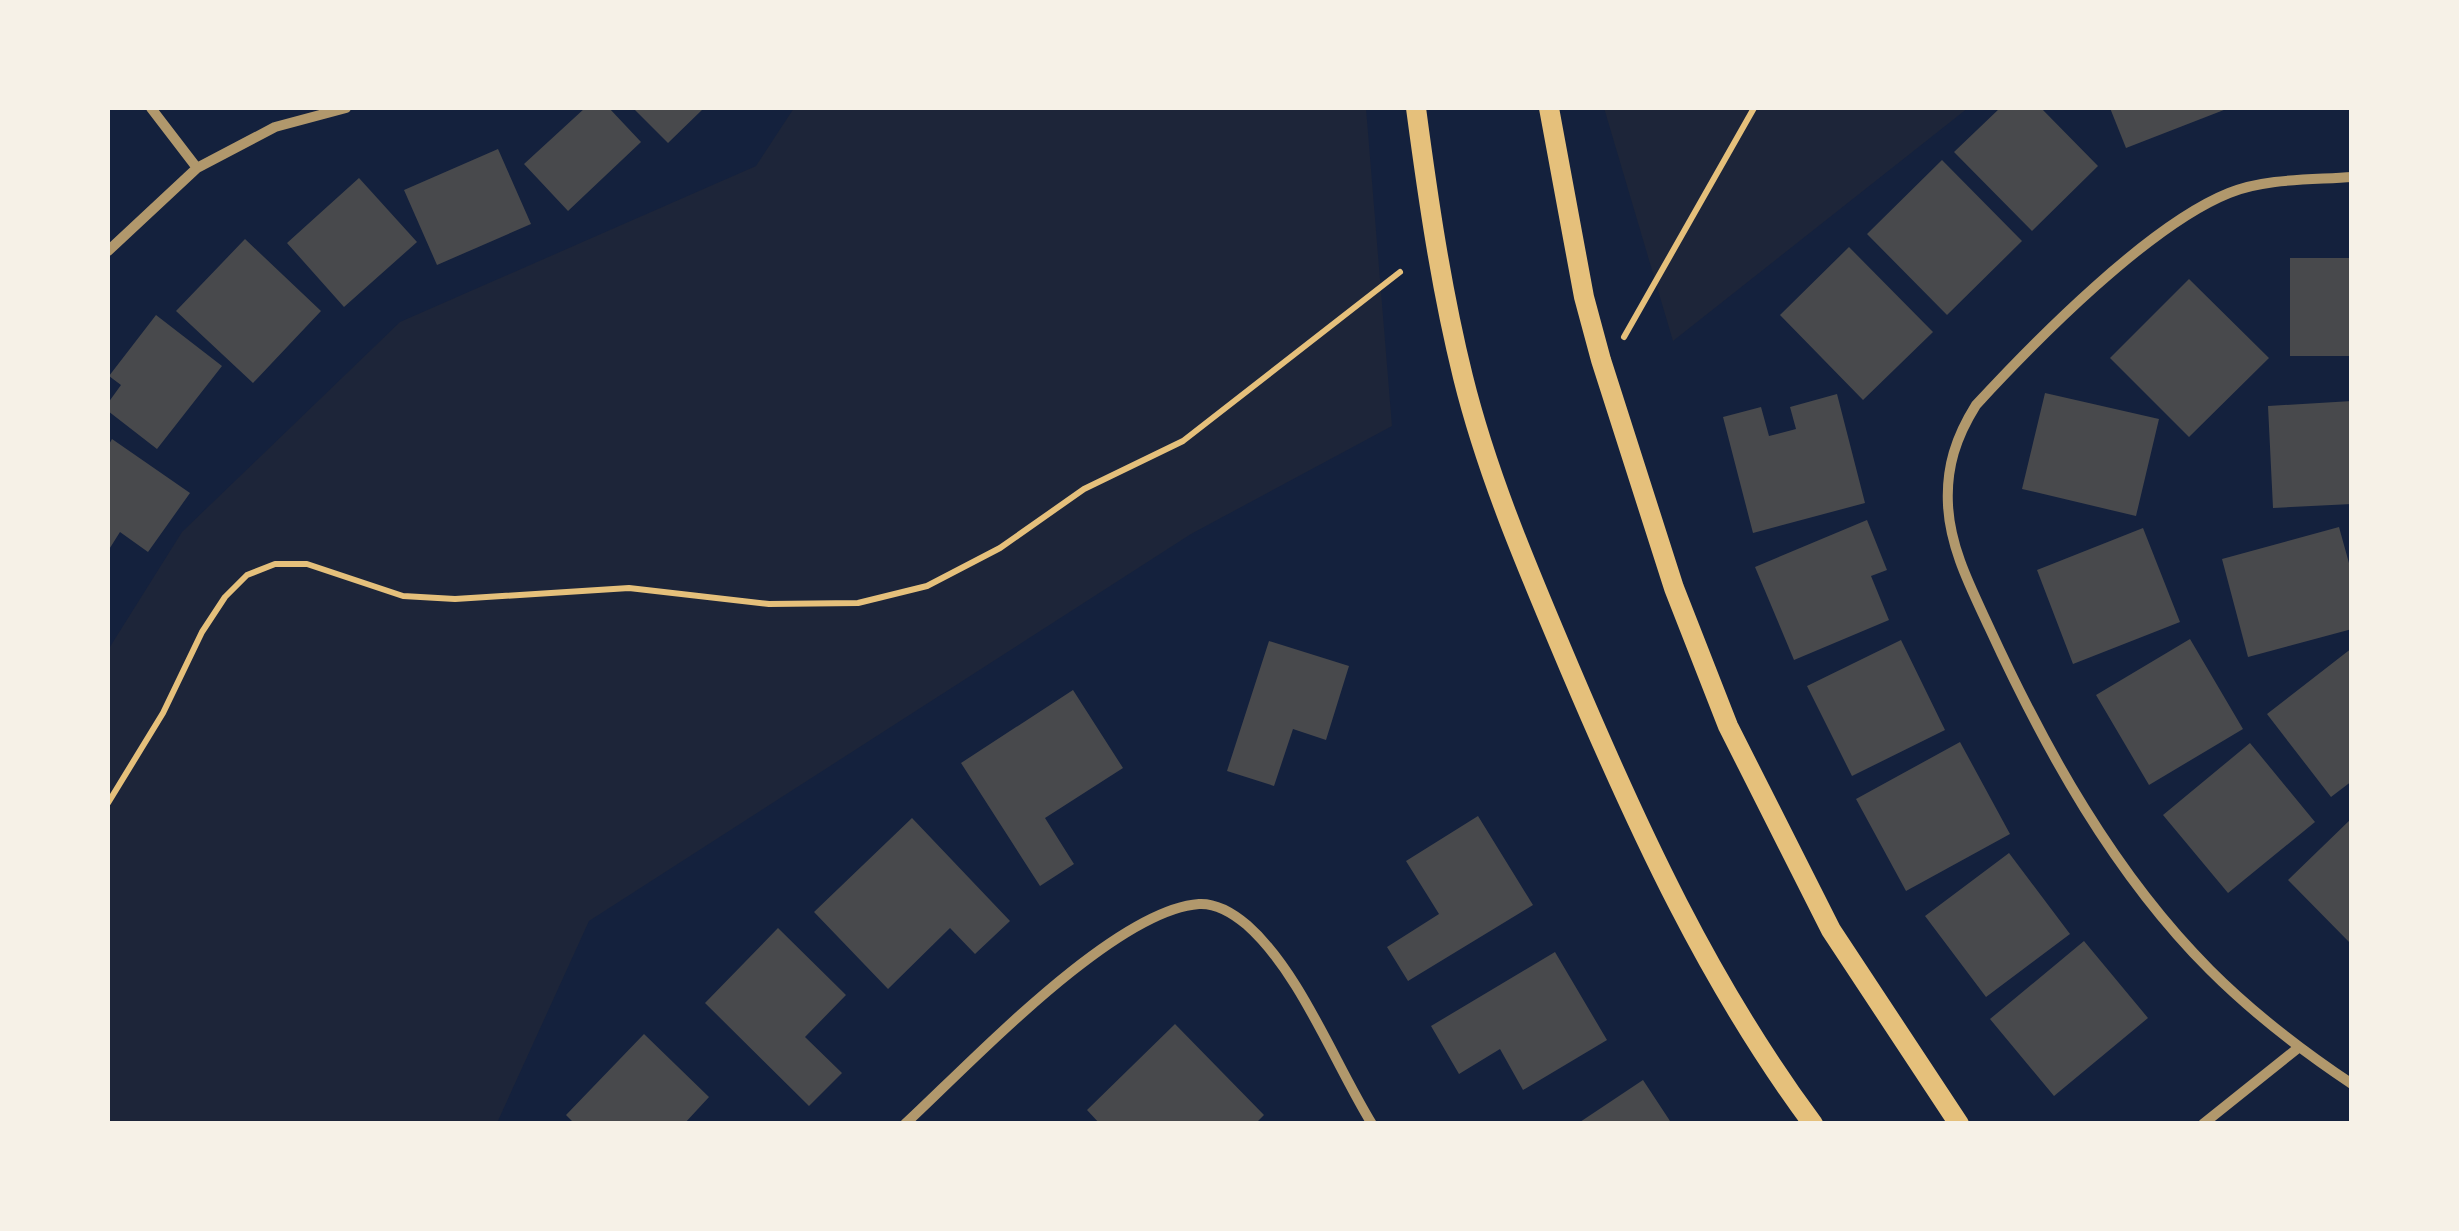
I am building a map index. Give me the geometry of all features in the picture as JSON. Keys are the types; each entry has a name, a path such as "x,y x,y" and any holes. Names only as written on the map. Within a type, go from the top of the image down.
{"main road":[{"path":"1416,108 1437,262 1464,378 1496,486 1535,586 1638,829 1694,938 1747,1031 1814,1124"},
{"path":"1549,108 1584,297 1601,360 1674,588 1728,726 1831,930 1959,1124"}],"street":[{"path":"151,108 197,168"},
{"path":"108,251 197,168 275,127 346,108"},
{"path":"2352,177 2253,185 2230,192 2197,208 2146,244 1976,406 1960,431 1950,461 1948,506 1954,546 2020,696 2095,825 2157,910 2210,970 2298,1048 2352,1084"},
{"path":"905,1124 1087,958 1131,928 1172,908 1204,903 1225,910 1272,950 1372,1124"},
{"path":"2203,1124 2298,1048"}],"path":[{"path":"1622,341 1754,108"},
{"path":"108,804 163,713 202,632 225,596 248,575 274,564 307,564 403,596 455,599 629,588 769,604 858,603 927,586 1000,548 1084,489 1183,441 1400,272"}],"shaded area":[{"path":"794,108 1366,108 1392,426 1191,534 589,921 497,1123 108,1123 108,650 182,532 400,322 756,166"},
{"path":"1604,108 1968,108 1673,341"}],"building":[{"path":"585,108 609,108 641,142 568,211 524,164"},
{"path":"633,108 704,108 668,143"},
{"path":"2000,108 2041,108 2098,166 2032,231 1954,152"},
{"path":"2110,108 2229,108 2126,148"},
{"path":"498,149 531,224 437,265 404,190"},
{"path":"1942,160 2022,241 1947,315 1867,234"},
{"path":"359,178 417,242 344,307 287,243"},
{"path":"245,239 321,311 253,383 176,311"},
{"path":"1849,247 1933,332 1863,400 1780,315"},
{"path":"2290,258 2352,258 2352,356 2290,356"},
{"path":"2189,279 2269,358 2189,437 2110,358"},
{"path":"156,315 222,366 157,449 108,411 108,403 121,385 109,376"},
{"path":"2045,393 2159,419 2136,516 2022,489"},
{"path":"1837,394 1865,503 1753,533 1723,417 1761,407 1769,436 1796,429 1790,407"},
{"path":"2352,401 2352,504 2273,508 2268,406"},
{"path":"112,439 190,493 148,552 120,532 108,551 108,446"},
{"path":"1867,520 1887,570 1871,576 1889,620 1794,660 1755,567"},
{"path":"2339,527 2352,574 2352,629 2248,657 2222,559"},
{"path":"2143,528 2180,622 2073,664 2037,570"},
{"path":"2190,639 2243,729 2149,785 2096,695"},
{"path":"1901,640 1945,730 1852,776 1807,686"},
{"path":"1269,641 1349,666 1326,740 1293,729 1274,786 1227,771"},
{"path":"2352,648 2352,781 2331,797 2267,714"},
{"path":"1073,690 1123,768 1045,818 1074,864 1040,886 961,763"},
{"path":"1960,742 2010,834 1906,891 1856,799"},
{"path":"2250,743 2315,822 2228,893 2163,815"},
{"path":"1478,816 1533,905 1408,981 1387,947 1439,914 1406,861"},
{"path":"912,818 1010,921 975,954 950,928 888,989 814,912"},
{"path":"2352,818 2352,945 2288,880"},
{"path":"2009,853 2070,934 1986,997 1925,916"},
{"path":"778,928 846,995 805,1037 842,1073 809,1106 705,1003"},
{"path":"2084,941 2148,1018 2054,1096 1990,1019"},
{"path":"1555,952 1607,1040 1523,1090 1500,1049 1459,1074 1431,1026"},
{"path":"1175,1024 1264,1115 1255,1124 1100,1124 1087,1110"},
{"path":"644,1034 709,1097 684,1124 575,1124 566,1115"},
{"path":"1643,1080 1672,1124 1577,1124"}]}
